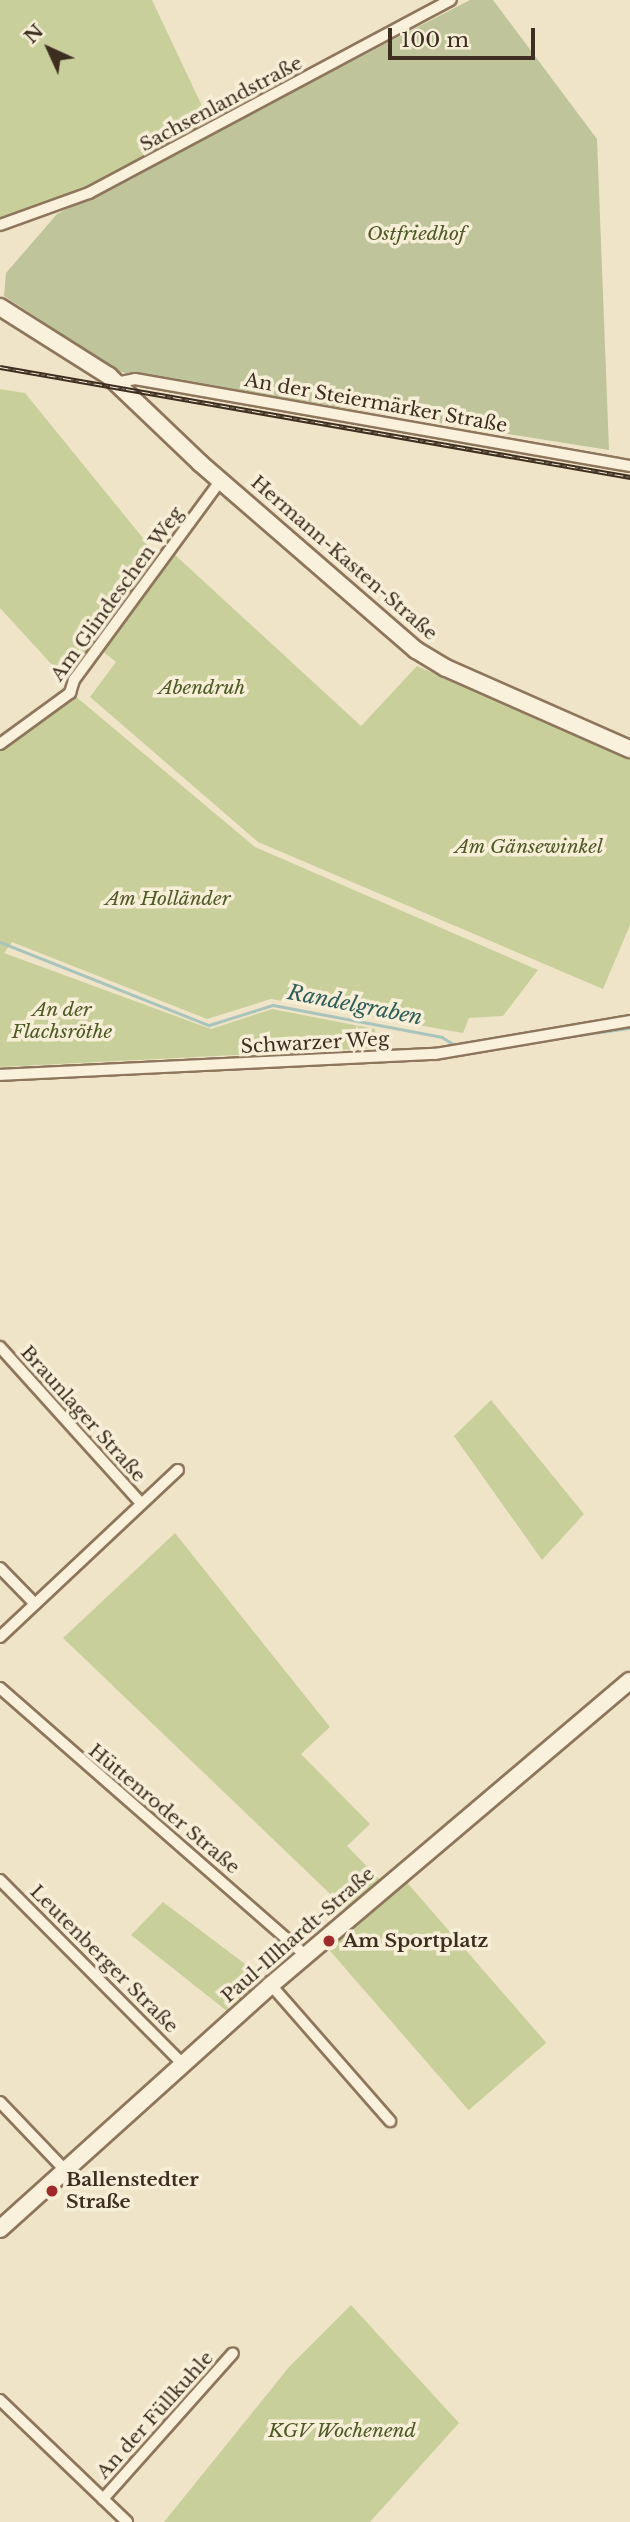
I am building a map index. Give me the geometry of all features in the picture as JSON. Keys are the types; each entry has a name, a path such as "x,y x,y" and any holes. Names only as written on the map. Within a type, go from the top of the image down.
{"street":[{"name":"Sachsenlandstraße","path":"0,225 89,193 451,0"},
{"name":"Hermann-Kasten-Straße","path":"0,307 116,383 220,480 424,656 630,749"},
{"name":"An der Steiermärker Straße","path":"116,383 135,379 627,465"},
{"name":"Am Glindeschen Weg","path":"0,744 70,693 74,680 220,480"},
{"name":"Schwarzer Weg","path":"0,1075 448,1052 630,1021"},
{"name":"Braunlager Straße","path":"0,1347 141,1503"},
{"path":"0,1637 178,1470"},
{"path":"0,1568 35,1604"},
{"name":"Paul-Illhardt-Straße","path":"0,2229 271,1985 630,1681"},
{"name":"Hüttenroder Straße","path":"0,1688 306,1956"},
{"name":"Leutenberger Straße","path":"0,1880 183,2063"},
{"path":"271,1985 390,2122"},
{"path":"0,2102 65,2170"},
{"name":"An der Füllkuhle","path":"103,2500 233,2353"},
{"name":"An der Füllkuhle","path":"0,2400 127,2522"}],"green space":[{"path":"0,0 152,0 211,125 87,189 0,221"},
{"name":"Ostfriedhof","path":"470,0 493,0 597,139 609,450 120,372 4,296 6,273 57,214"},
{"path":"0,389 25,393 160,559 65,679 0,608"},
{"path":"173,553 361,726 417,666 630,760 630,925 603,989 258,842 90,697 116,662 100,649"},
{"name":"Am Holländer","path":"74,695 255,847 538,970 503,1016 469,1018 463,1033 271,999 207,1019 12,942 4,953 211,1029 272,1009 375,1029 376,1048 0,1067 0,748"},
{"path":"491,1400 584,1514 542,1560 454,1436"},
{"path":"175,1533 330,1727 301,1754 370,1824 347,1846 381,1881 347,1910 63,1638"},
{"path":"404,1879 546,2043 469,2110 326,1947"},
{"path":"163,1902 265,1979 228,2012 131,1935"},
{"name":"KGV Wochenend","path":"351,2305 459,2423 370,2522 164,2522 289,2367"}],"waterway":[{"name":"Randelgraben","path":"0,942 209,1025 273,1005 442,1037 458,1047"},
{"name":"Randelgraben","path":"564,1037 630,1028"},
{"name":"Randelgraben","path":"462,1052 523,1044"}],"railway":[{"path":"0,367 630,477"}],"place":[{"name":"Am Sportplatz","path":"329,1941"},
{"name":"Ballenstedter Straße","path":"52,2191"}],"park label":[{"name":"Abendruh","path":"202,688"},
{"name":"Am Gänsewinkel","path":"529,847"},
{"name":"An der Flachsröthe","path":"62,1021"}]}
